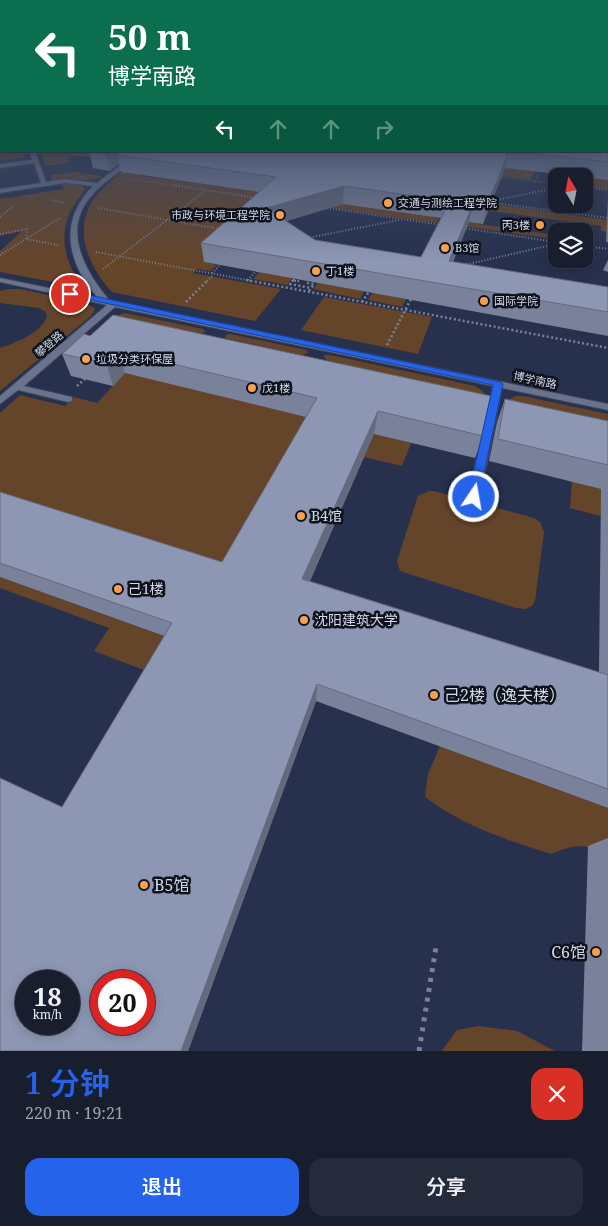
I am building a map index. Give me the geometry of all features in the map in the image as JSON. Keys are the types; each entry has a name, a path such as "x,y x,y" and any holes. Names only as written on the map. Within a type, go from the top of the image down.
{"lane":[{"path":"0,166 21,163"},
{"path":"36,163 44,184"},
{"path":"109,302 89,280 80,263 76,248 75,223 81,205 97,185 125,164"},
{"path":"0,191 65,181 97,185"},
{"path":"0,280 109,302"},
{"name":"博学南路","path":"109,302 608,407"},
{"name":"攀登路","path":"0,401 109,302"},
{"path":"474,497 498,384"},
{"path":"17,387 66,399"}],"path":[{"path":"536,182 540,163"},
{"path":"109,176 258,198"},
{"path":"496,177 548,183"},
{"path":"214,191 221,186"},
{"path":"593,189 608,190"},
{"path":"89,280 206,190"},
{"path":"548,190 485,202 548,210"},
{"path":"43,199 225,230"},
{"path":"318,207 443,225"},
{"path":"570,213 608,218"},
{"path":"300,239 402,219"},
{"path":"0,234 25,228 27,230 26,239 608,348"},
{"path":"461,228 548,242"},
{"path":"462,265 548,245"},
{"path":"593,247 608,249"},
{"path":"186,302 220,265"},
{"path":"248,280 259,268"},
{"path":"299,281 293,280 290,284 311,288"},
{"path":"307,282 314,284 308,292"},
{"path":"362,302 373,283"},
{"path":"66,399 92,372"},
{"path":"419,1051 436,947"}],"shaded area":[{"name":"沈阳建筑大学","path":"0,163 608,163 608,1051 0,1051"},
{"path":"45,163 66,163 46,166"},
{"path":"133,163 147,163 158,164 139,176 268,193 205,262 217,265 210,271 197,269 193,273 281,289 255,321 112,292 90,260 84,235 84,223 88,211 94,199"},
{"path":"497,163 535,171 530,180 492,175"},
{"path":"74,172 102,176 91,180 52,181 50,175"},
{"path":"608,176 608,190 593,188 593,177"},
{"path":"62,184 81,185 85,188 68,217 65,234 66,252 76,281 64,284 0,272 0,251 22,231 0,236 0,199 64,189"},
{"path":"296,197 434,211 431,217 439,218 436,223 291,202"},
{"path":"464,200 608,220 608,232 601,231 601,226 593,225 593,223 579,223 484,210"},
{"path":"473,216 479,224 548,234 548,238 453,225 455,220 470,223"},
{"path":"259,272 292,278 287,285 253,279"},
{"path":"318,283 364,291 360,299 313,289"},
{"path":"20,289 88,304 95,309 92,315 0,391 0,348 34,332 40,327 47,316 46,312 39,308 0,303 0,291"},
{"path":"373,292 406,299 402,307 368,300"},
{"path":"324,297 432,317 418,354 301,330"},
{"path":"125,313 203,329 206,332 200,333 112,317"},
{"path":"230,334 306,350 308,353 302,355 225,338 226,335"},
{"path":"325,355 475,386 483,391 486,397 330,383 342,364 327,360 324,357"},
{"path":"125,373 323,404 231,575 0,511 0,413 20,395 65,406 74,397 97,403"},
{"path":"516,396 608,414 608,447 508,400"},
{"path":"375,433 411,443 402,466 364,457"},
{"path":"572,481 608,491 600,516 570,508"},
{"path":"429,491 534,518 540,522 544,532 535,601 532,606 525,609 516,608 400,571 397,561 418,496"},
{"path":"0,577 172,639 204,693 94,651 109,628 0,588"},
{"path":"440,746 608,808 608,853 579,846 551,854 486,831 440,807 425,797 428,774"},
{"path":"478,1026 517,1031 555,1051 442,1051 457,1030"}],"building":[{"path":"175,163 504,163 487,205 473,204 449,261 608,287 608,312 201,243 276,177","holes":["344,186 450,201 421,257 315,240 266,208"]},
{"path":"113,315 491,396 483,436 378,411 302,579 608,675 608,789 317,684 181,1051 0,1051 0,778 62,807 172,623 0,563 0,492 222,562 317,398 118,351 106,363 62,354 84,334 90,336"},
{"path":"505,399 608,421 608,465 498,439"}],"place":[{"name":"交通与测绘工程学院","path":"388,203"},
{"name":"市政与环境工程学院","path":"280,215"},
{"name":"丙3楼","path":"540,225"},
{"name":"B3馆","path":"445,248"},
{"name":"丁1楼","path":"316,271"},
{"name":"国际学院","path":"484,301"},
{"name":"垃圾分类环保屋","path":"86,359"},
{"name":"戊1楼","path":"252,388"},
{"name":"B4馆","path":"301,516"},
{"name":"己1楼","path":"118,589"},
{"name":"沈阳建筑大学","path":"304,620"},
{"name":"己2楼（逸夫楼）","path":"434,695"},
{"name":"B5馆","path":"144,885"},
{"name":"C6馆","path":"596,952"}],"route":[{"path":"70,294 498,384 474,497"}]}
